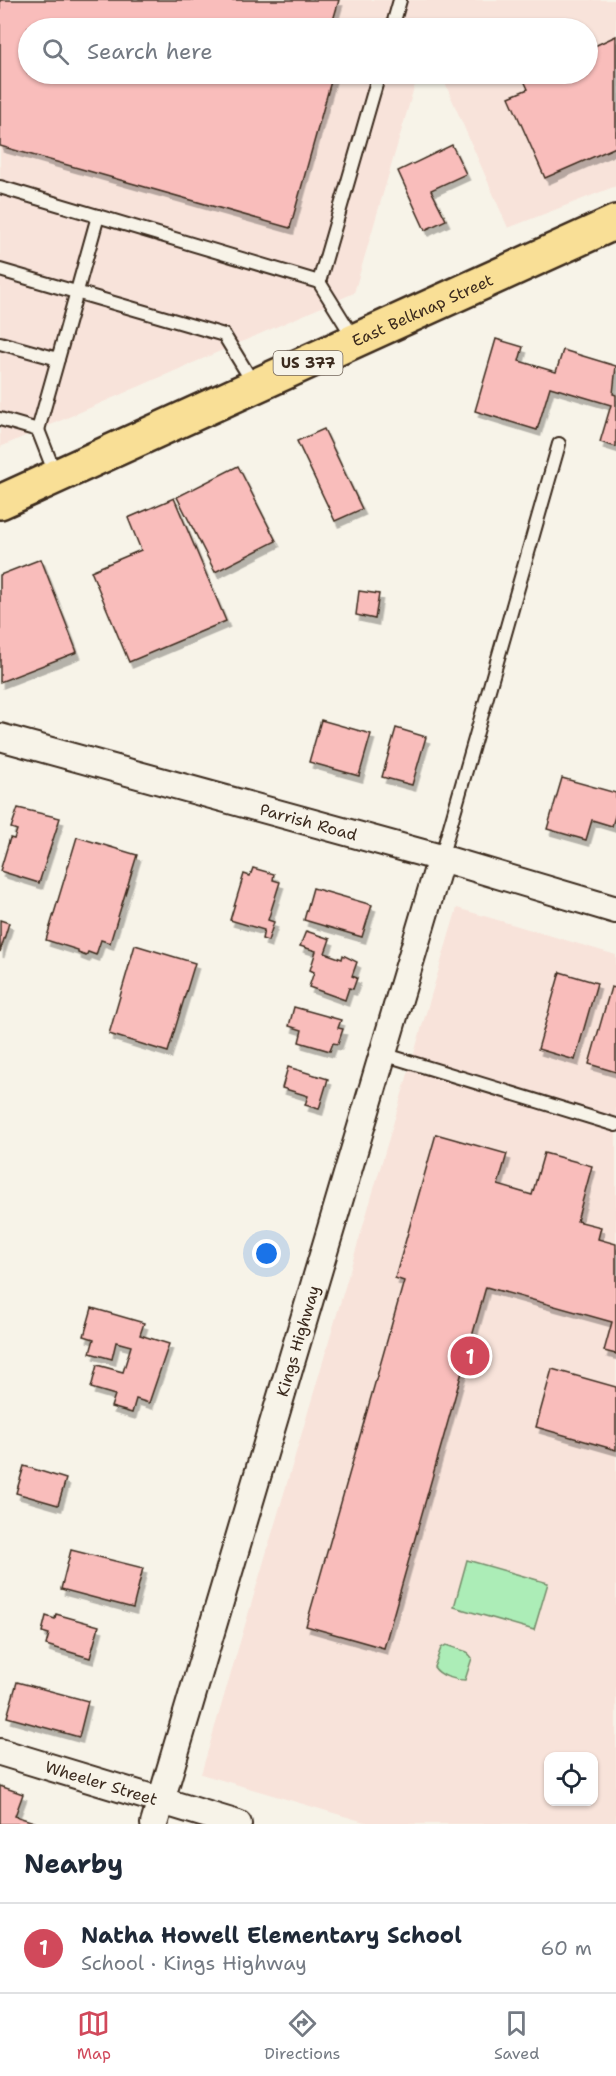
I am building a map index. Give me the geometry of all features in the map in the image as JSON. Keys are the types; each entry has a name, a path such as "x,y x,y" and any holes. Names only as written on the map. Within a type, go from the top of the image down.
{"main road":[{"name":"East Belknap Street","path":"0,502 256,388 616,222"}],"street":[{"name":"Parrish Road","path":"0,737 441,858 616,910"},
{"name":"Kings Highway","path":"157,1812 441,858"},
{"name":"Wheeler Street","path":"0,1752 157,1812 238,1824"}],"lane":[{"path":"395,18 400,0"},
{"path":"318,282 376,84"},
{"path":"0,187 318,282 356,341"},
{"path":"57,477 38,430 98,216"},
{"path":"0,270 224,335 256,388"},
{"path":"0,343 58,359"},
{"path":"0,419 38,430"},
{"path":"441,858 559,444"},
{"path":"383,1054 616,1125"}],"shaded area":[{"path":"0,0 616,0 616,186 508,228 445,84 598,84 598,18 18,18 18,84 415,84 354,293 0,447"},
{"path":"457,908 616,955 616,1824 371,1824 201,1774"}],"green space":[{"path":"467,1560 548,1583 534,1630 454,1607"},
{"path":"446,1645 467,1652 472,1658 465,1680 448,1677 434,1667 441,1648"}],"building":[{"path":"0,0 339,0 334,18 18,18 18,84 330,84 290,228 0,146"},
{"path":"616,36 616,147 545,178 509,97 528,89 526,84 598,84 598,44"},
{"path":"452,145 466,174 431,190 446,220 425,230 398,171"},
{"path":"496,339 523,347 519,361 556,372 563,350 616,366 613,394 616,395 616,447 600,442 611,405 550,387 537,430 475,411"},
{"path":"324,429 362,509 335,521 297,441"},
{"path":"238,466 276,541 215,572 177,497"},
{"path":"174,498 226,621 129,662 91,571 141,550 128,518"},
{"path":"41,559 77,652 0,682 0,575"},
{"path":"359,591 379,594 375,619 356,615"},
{"path":"321,720 371,734 359,776 309,762"},
{"path":"396,728 426,737 412,785 382,777"},
{"path":"562,778 616,793 616,813 612,826 592,820 586,840 547,829"},
{"path":"18,808 60,818 39,883 0,871 10,838 14,839 17,830 11,828"},
{"path":"77,837 137,855 110,943 101,940 96,955 88,952 86,956 78,953 78,950 46,940"},
{"path":"253,868 274,874 273,880 280,882 268,920 274,922 268,941 262,939 264,930 230,920 244,874 250,876"},
{"path":"313,888 372,905 362,937 304,920"},
{"path":"0,920 9,923 0,952"},
{"path":"306,931 330,939 325,953 342,959 343,955 357,962 352,976 357,978 353,989 349,988 345,1000 309,987 314,972 310,970 316,951 300,946"},
{"path":"135,945 195,963 168,1052 109,1034"},
{"path":"560,972 597,983 575,1060 538,1049"},
{"path":"611,987 616,988 616,1072 589,1064"},
{"path":"294,1007 341,1020 338,1028 343,1029 338,1044 333,1043 330,1051 299,1042 302,1030 289,1026"},
{"path":"288,1067 328,1079 319,1109 305,1105 308,1096 282,1088"},
{"path":"436,1134 507,1154 498,1185 532,1195 544,1153 592,1166 577,1221 601,1227 598,1239 616,1244 616,1354 604,1351 612,1322 486,1287 384,1648 306,1626 404,1281 395,1278"},
{"path":"92,1308 144,1323 140,1335 169,1344 149,1403 136,1399 132,1413 111,1407 115,1395 91,1388 97,1365 123,1372 131,1346 116,1342 112,1359 90,1353 94,1339 84,1336"},
{"path":"552,1369 616,1387 616,1450 536,1427"},
{"path":"24,1466 66,1479 58,1505 16,1493"},
{"path":"71,1550 143,1568 133,1608 61,1589"},
{"path":"56,1614 99,1626 90,1658 46,1645 49,1634 42,1632 46,1616 55,1619"},
{"path":"17,1682 88,1701 79,1737 7,1717"},
{"path":"0,1786 23,1794 15,1816 40,1824 0,1824"}],"place":[{"name":"Natha Howell Elementary School","path":"470,1356"}]}
